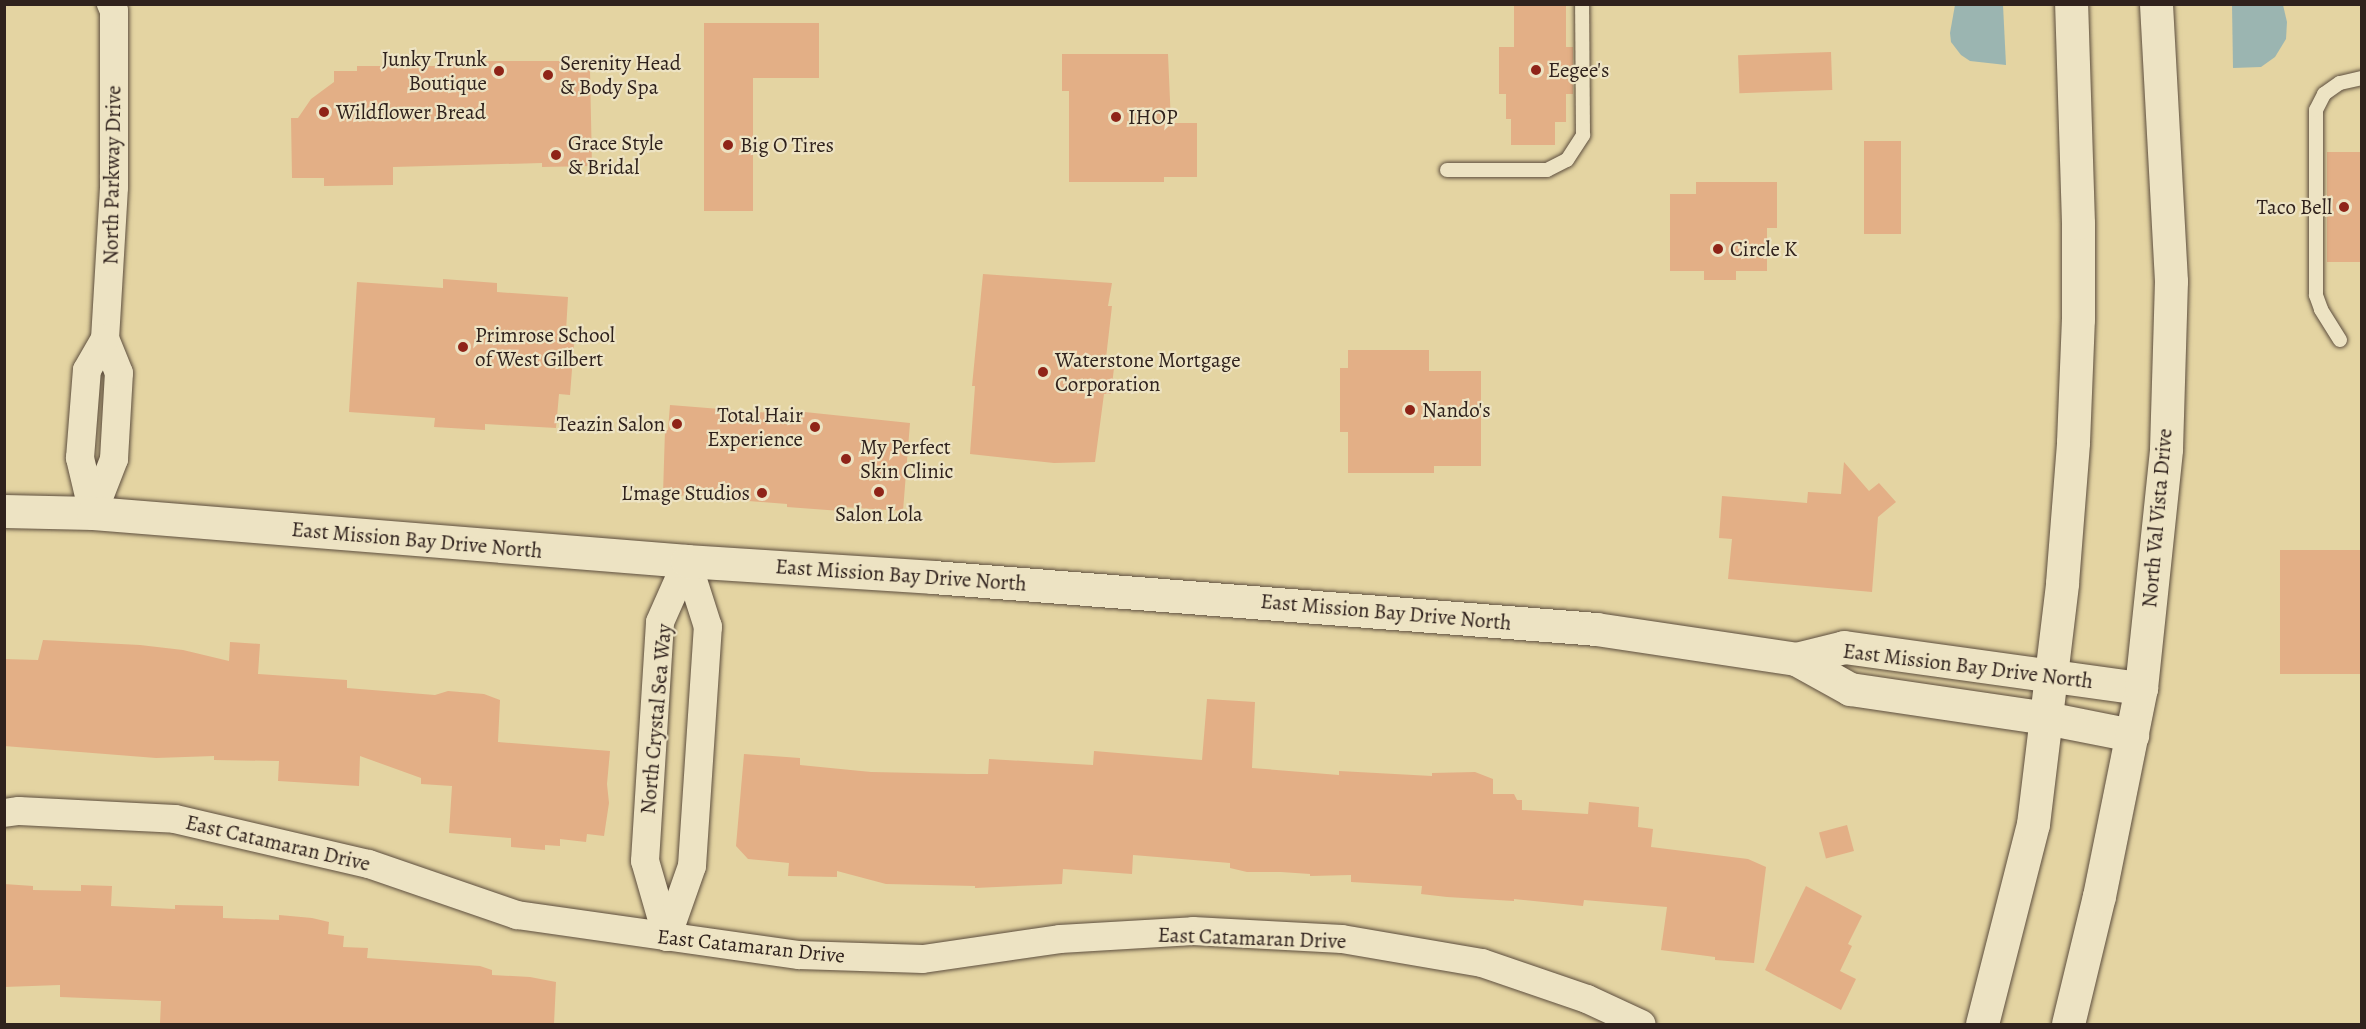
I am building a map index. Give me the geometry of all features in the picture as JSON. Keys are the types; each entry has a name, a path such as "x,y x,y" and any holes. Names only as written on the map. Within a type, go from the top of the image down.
{"street":[{"path":"1982,1024 2033,824 2051,674 2072,454 2079,319 2079,222 2071,4"},
{"name":"North Val Vista Drive","path":"2068,1024 2099,896 2141,688 2166,449 2171,281 2156,4"},
{"name":"North Parkway Drive","path":"93,513 80,458 87,370 105,339 114,187 114,7"},
{"name":"East Mission Bay Drive North","path":"4,511 93,513 687,561 933,576 1596,629 1797,659 1850,689 2046,718 2132,735"},
{"name":"North Crystal Sea Way","path":"667,937 645,861 660,622 687,561"},
{"name":"North Crystal Sea Way","path":"667,937 692,866 708,627 687,561"},
{"name":"East Mission Bay Drive North","path":"1797,659 1844,647 2141,688"},
{"name":"East Catamaran Drive","path":"4,813 19,811 175,819 369,864 517,915 799,955 923,959 1060,939 1193,931 1342,939 1482,963 1587,999 1641,1024"}],"lane":[{"path":"1447,170 1547,170 1567,160 1583,135 1582,4"},
{"path":"2340,340 2321,309 2316,295 2316,110 2324,93 2340,83 2361,78"}],"water":[{"path":"1955,5 2003,5 2006,65 1970,61 1961,55 1951,42 1950,33"},
{"path":"2232,5 2283,5 2287,22 2286,39 2275,57 2261,67 2233,68"}],"building":[{"name":"Eegee's","path":"1514,4 1566,4 1566,47 1573,47 1573,94 1566,94 1566,122 1555,122 1555,145 1511,145 1511,119 1506,119 1506,94 1499,94 1499,47 1514,47"},
{"name":"Big O Tires","path":"704,23 819,23 819,78 753,78 753,211 704,211"},
{"path":"1831,52 1832,90 1739,93 1738,55"},
{"name":"IHOP","path":"1062,54 1168,54 1171,123 1197,123 1197,177 1164,177 1164,182 1069,182 1069,91 1062,91"},
{"path":"450,61 577,61 590,70 592,166 542,167 542,163 393,167 393,185 324,186 324,178 292,178 291,118 298,118 311,99 334,82 334,71 357,71 357,66 450,66"},
{"path":"1864,141 1901,141 1901,234 1864,234"},
{"name":"Taco Bell","path":"2327,152 2361,152 2361,262 2327,262"},
{"name":"Circle K","path":"1696,182 1777,182 1777,228 1767,228 1767,271 1736,271 1736,280 1704,280 1704,271 1670,271 1670,194 1696,194"},
{"name":"Waterstone Mortgage Corporation","path":"983,274 1112,283 1108,306 1112,306 1106,358 1115,359 1111,394 1104,394 1095,462 1054,463 970,454 975,386 972,386"},
{"name":"Primrose School of West Gilbert","path":"443,279 497,283 497,292 568,297 566,331 575,331 570,395 559,394 556,428 485,424 485,430 434,427 435,418 349,412 357,282 443,288"},
{"name":"Nando's","path":"1348,350 1429,350 1429,371 1481,371 1481,466 1434,466 1434,473 1348,473 1348,432 1340,432 1340,368 1348,368"},
{"path":"670,405 795,415 795,411 910,423 903,511 842,507 841,511 787,507 787,504 663,494 665,430 668,430"},
{"path":"1844,462 1869,491 1879,483 1896,502 1878,517 1872,592 1728,579 1732,539 1719,538 1722,496 1807,503 1808,492 1841,494"},
{"path":"2280,550 2361,550 2361,674 2280,674"},
{"path":"43,640 140,645 183,650 229,661 230,642 260,644 258,674 347,680 347,688 435,695 448,691 484,694 500,700 498,742 610,751 607,784 609,803 604,836 587,834 586,842 560,839 560,846 545,845 545,850 511,847 511,838 449,833 452,786 421,784 421,778 360,756 359,786 278,781 279,761 214,760 214,756 156,758 4,746 4,659 38,660"},
{"path":"1207,699 1255,702 1252,768 1339,775 1339,771 1432,776 1432,773 1475,772 1493,779 1493,794 1514,794 1517,800 1522,800 1522,810 1588,814 1589,802 1639,807 1638,827 1653,829 1651,847 1748,859 1766,867 1754,963 1715,960 1715,957 1661,950 1667,907 1584,900 1583,906 1514,899 1514,901 1447,897 1421,894 1422,886 1351,882 1351,875 1310,876 1310,874 1281,872 1247,872 1230,868 1230,863 1133,855 1132,874 1063,869 1062,884 975,888 975,886 886,884 837,871 837,877 788,876 789,863 748,859 736,846 744,754 800,758 800,765 871,772 968,774 988,774 989,759 1093,765 1094,751 1202,760"},
{"path":"1847,825 1854,851 1826,859 1819,833"},
{"path":"4,884 33,886 33,890 81,891 81,885 112,886 111,906 175,909 175,905 223,906 223,918 279,920 279,915 329,922 328,934 344,936 343,947 368,948 367,958 480,966 492,970 492,975 530,977 556,982 554,1024 160,1023 161,1001 60,997 60,985 4,987"},
{"path":"1806,886 1862,916 1848,944 1852,946 1840,971 1856,979 1841,1010 1765,970"}],"place":[{"name":"Eegee's","path":"1536,70"},
{"name":"Junky Trunk Boutique","path":"499,71"},
{"name":"Serenity Head & Body Spa","path":"548,75"},
{"name":"Wildflower Bread","path":"324,112"},
{"name":"IHOP","path":"1116,117"},
{"name":"Big O Tires","path":"728,145"},
{"name":"Grace Style & Bridal","path":"556,155"},
{"name":"Taco Bell","path":"2344,207"},
{"name":"Circle K","path":"1718,249"},
{"name":"Primrose School of West Gilbert","path":"463,347"},
{"name":"Waterstone Mortgage Corporation","path":"1043,372"},
{"name":"Nando's","path":"1410,410"},
{"name":"Teazin Salon","path":"677,424"},
{"name":"Total Hair Experience","path":"815,427"},
{"name":"My Perfect Skin Clinic","path":"846,459"},
{"name":"Salon Lola","path":"879,492"},
{"name":"L'mage Studios","path":"762,493"}]}
